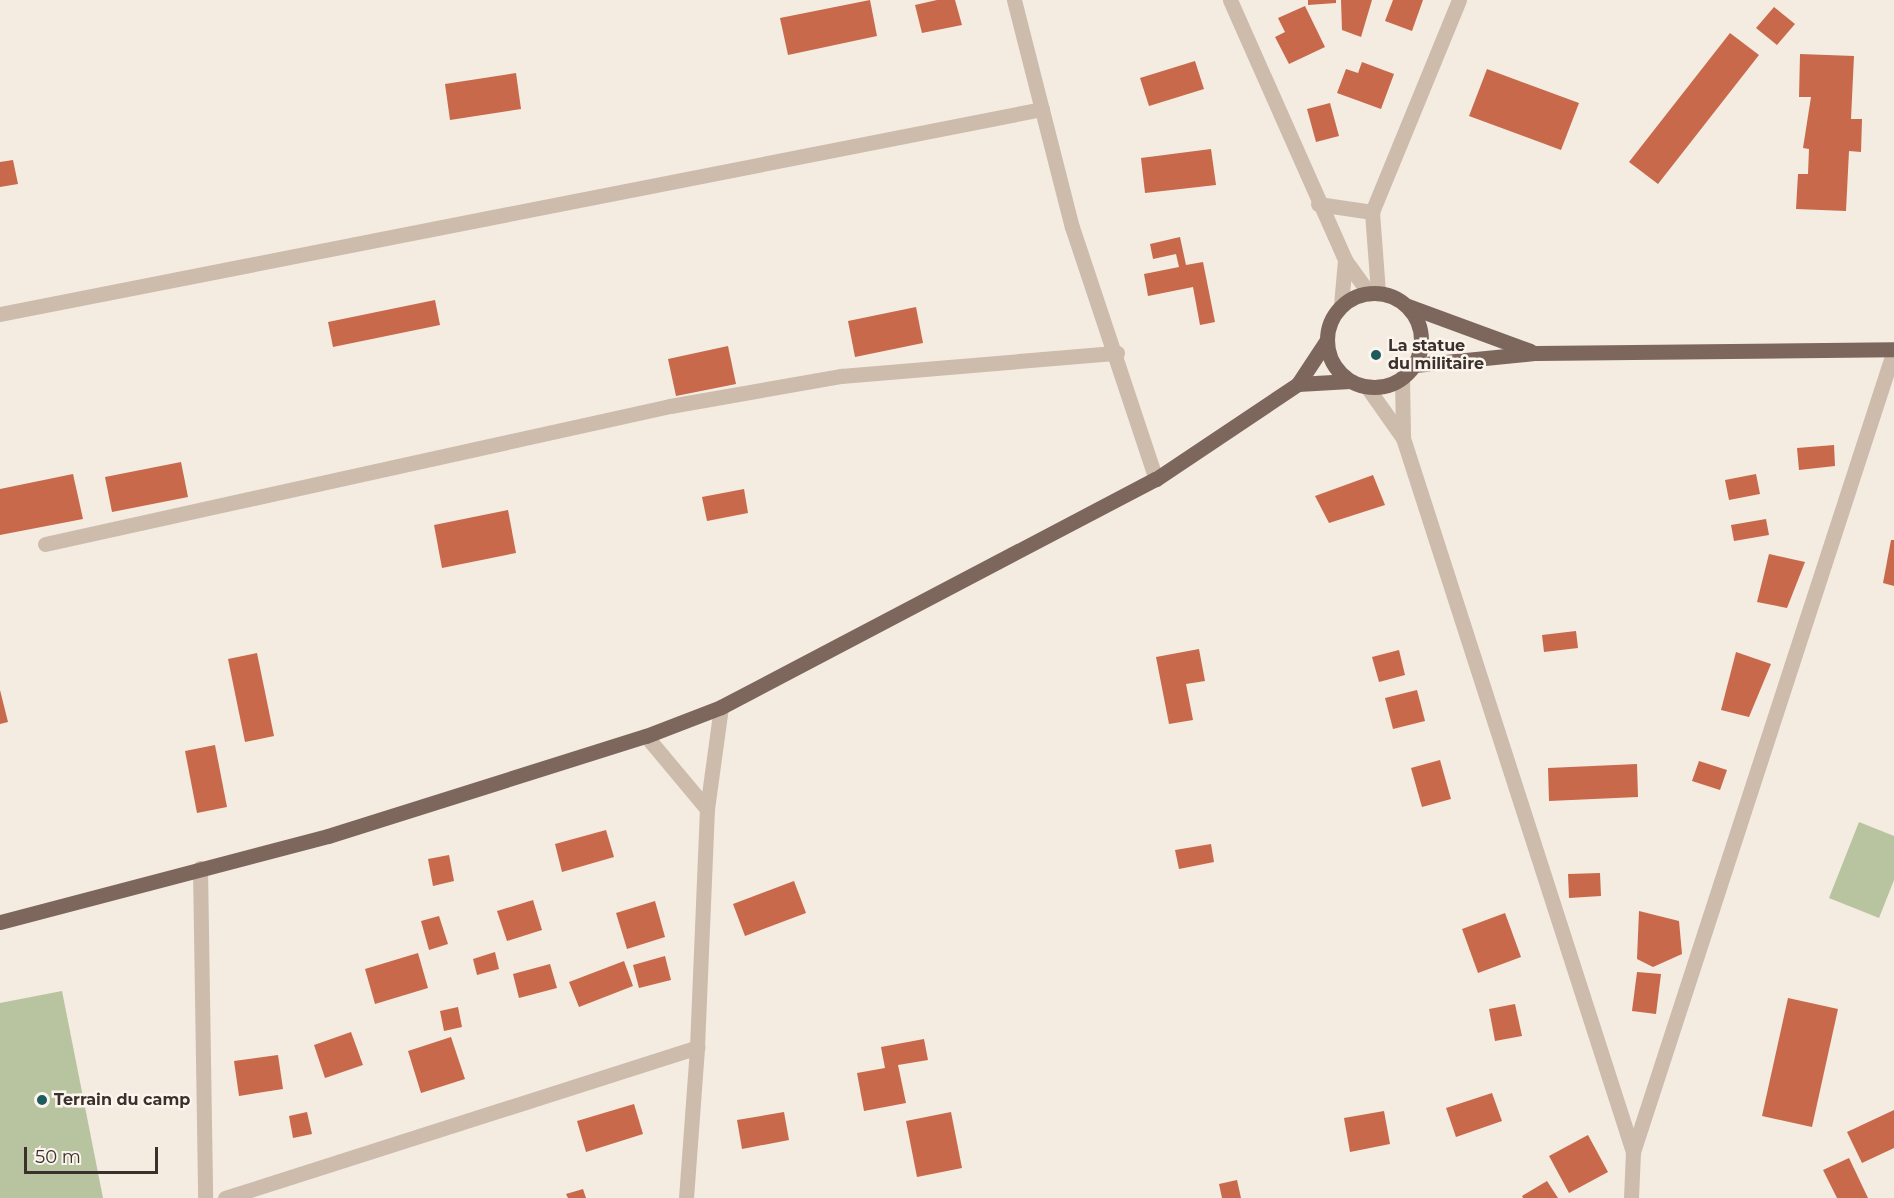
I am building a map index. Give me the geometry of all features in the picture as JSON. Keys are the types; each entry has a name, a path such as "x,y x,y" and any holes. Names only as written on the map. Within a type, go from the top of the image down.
{"main road":[{"path":"0,922 328,836 646,736 721,707 1156,478 1298,384 1327,340 1341,305 1374,293 1536,353"},
{"path":"1298,384 1350,381 1367,387 1402,378 1415,365 1422,334 1408,306"},
{"path":"1327,340 1334,363 1350,381"},
{"path":"1415,365 1536,353 1894,350"}],"street":[{"path":"1014,0 1072,227 1117,353 1156,478"},
{"path":"1230,0 1318,204 1345,260 1374,293"},
{"path":"1374,293 1372,212 1459,0"},
{"path":"0,314 1042,109"},
{"path":"1318,204 1372,212"},
{"path":"1341,305 1345,260"},
{"path":"1631,1198 1633,1152 1894,350"},
{"path":"45,544 670,406 841,376 1117,353"},
{"path":"1402,378 1403,438 1633,1152"},
{"path":"1367,387 1403,438"},
{"path":"686,1198 697,1047 707,809 721,707"},
{"path":"646,736 707,809"},
{"path":"200,868 205,1198"},
{"path":"225,1198 697,1047"}],"green space":[{"path":"1859,822 1894,836 1894,880 1879,918 1829,898"},
{"name":"Terrain du camp","path":"62,991 103,1198 0,1198 0,1003"}],"building":[{"path":"870,0 877,36 788,55 780,18"},
{"path":"937,0 955,0 962,25 922,33 915,5"},
{"path":"1308,0 1336,0 1336,3 1308,5"},
{"path":"1341,0 1372,0 1361,37 1342,30"},
{"path":"1393,0 1423,0 1412,31 1385,21"},
{"path":"1305,6 1325,47 1289,64 1275,37 1285,32 1278,18"},
{"path":"1774,7 1795,24 1777,45 1756,28"},
{"path":"1730,33 1759,55 1658,184 1629,162"},
{"path":"1800,54 1854,56 1851,119 1862,119 1861,152 1849,151 1846,211 1796,209 1798,174 1808,174 1809,149 1803,148 1811,97 1799,97"},
{"path":"1195,61 1204,89 1149,106 1140,78"},
{"path":"1362,62 1394,74 1381,109 1337,93 1346,69 1358,73"},
{"path":"1487,69 1579,103 1561,150 1469,116"},
{"path":"516,73 521,109 450,120 445,84"},
{"path":"1330,103 1339,136 1316,142 1307,109"},
{"path":"1211,149 1216,185 1145,193 1141,158"},
{"path":"13,160 18,184 0,187 0,162"},
{"path":"1180,237 1186,265 1203,262 1215,322 1200,325 1193,287 1148,296 1144,274 1179,267 1176,254 1153,259 1150,244"},
{"path":"435,300 440,325 333,347 328,322"},
{"path":"916,307 923,343 855,357 848,321"},
{"path":"728,346 736,384 676,396 668,359"},
{"path":"1834,445 1835,466 1799,470 1797,448"},
{"path":"181,462 188,497 112,512 105,477"},
{"path":"73,474 83,519 0,535 0,489"},
{"path":"1756,474 1760,494 1729,500 1725,480"},
{"path":"1373,475 1385,505 1329,523 1315,496"},
{"path":"744,489 748,513 707,521 702,497"},
{"path":"508,510 516,553 442,568 434,525"},
{"path":"1766,519 1769,535 1734,541 1731,525"},
{"path":"1891,540 1894,540 1894,586 1883,583"},
{"path":"1769,554 1805,562 1787,608 1757,602"},
{"path":"1576,631 1578,648 1544,652 1542,635"},
{"path":"1199,649 1205,681 1186,684 1193,720 1169,724 1156,657"},
{"path":"1399,650 1405,675 1379,682 1372,657"},
{"path":"1736,652 1771,664 1749,717 1721,710"},
{"path":"257,653 274,736 245,742 228,659"},
{"path":"0,690 8,722 0,724"},
{"path":"1417,690 1425,721 1393,729 1385,698"},
{"path":"215,745 227,807 197,813 185,751"},
{"path":"1440,760 1451,799 1422,807 1411,768"},
{"path":"1699,761 1727,770 1720,790 1692,781"},
{"path":"1637,764 1638,797 1549,801 1548,768"},
{"path":"606,830 614,857 562,872 555,844"},
{"path":"1211,844 1214,862 1179,869 1175,850"},
{"path":"449,855 454,881 433,886 428,859"},
{"path":"1600,873 1601,896 1569,898 1568,874"},
{"path":"794,881 806,913 745,936 733,904"},
{"path":"533,900 542,930 507,941 497,911"},
{"path":"655,901 665,937 627,949 616,913"},
{"path":"1639,911 1679,921 1682,954 1653,967 1637,959"},
{"path":"1505,913 1521,957 1478,973 1462,929"},
{"path":"439,916 448,944 429,950 421,921"},
{"path":"495,952 499,969 477,975 473,959"},
{"path":"418,953 428,988 375,1004 365,969"},
{"path":"665,956 671,980 639,988 633,965"},
{"path":"624,961 633,986 579,1007 569,982"},
{"path":"550,964 557,988 519,998 513,974"},
{"path":"1637,972 1661,974 1656,1014 1632,1011"},
{"path":"1788,998 1838,1009 1812,1127 1762,1116"},
{"path":"1515,1004 1522,1036 1495,1041 1489,1009"},
{"path":"458,1007 462,1027 444,1031 440,1011"},
{"path":"351,1032 363,1065 325,1078 314,1045"},
{"path":"451,1037 465,1079 421,1093 408,1051"},
{"path":"924,1039 928,1060 898,1065 906,1103 864,1111 857,1073 885,1068 881,1047"},
{"path":"278,1055 283,1089 239,1096 234,1061"},
{"path":"1492,1093 1502,1121 1456,1137 1446,1108"},
{"path":"634,1104 643,1134 586,1152 577,1121"},
{"path":"1894,1110 1894,1148 1862,1163 1847,1132"},
{"path":"1384,1111 1390,1144 1350,1152 1344,1118"},
{"path":"307,1112 312,1134 293,1138 289,1116"},
{"path":"784,1112 789,1140 742,1149 737,1120"},
{"path":"951,1112 962,1168 917,1177 906,1121"},
{"path":"1588,1135 1608,1172 1569,1193 1549,1156"},
{"path":"1849,1158 1868,1198 1837,1198 1823,1170"},
{"path":"1237,1180 1241,1198 1222,1198 1219,1184"},
{"path":"1547,1181 1558,1198 1523,1198 1522,1196"},
{"path":"583,1189 586,1198 568,1198 566,1194"}],"place":[{"name":"La statue du militaire","path":"1376,355"},
{"name":"Terrain du camp","path":"42,1100"}]}
